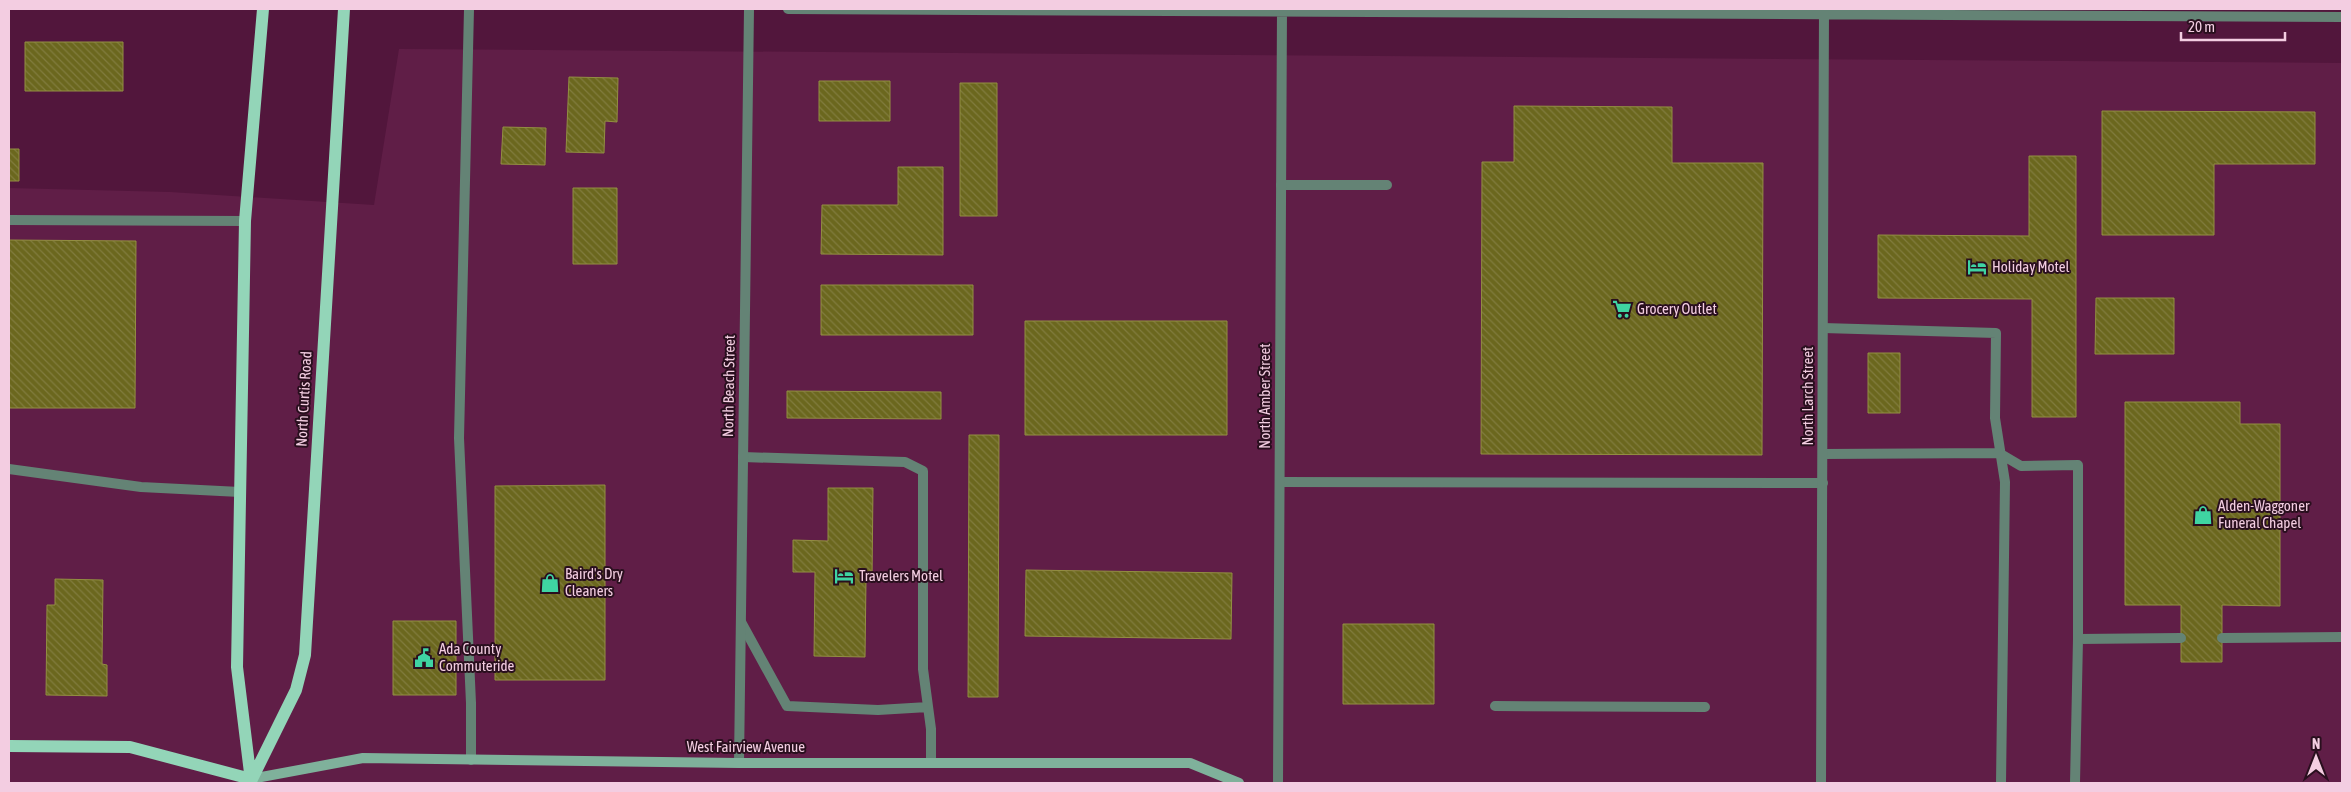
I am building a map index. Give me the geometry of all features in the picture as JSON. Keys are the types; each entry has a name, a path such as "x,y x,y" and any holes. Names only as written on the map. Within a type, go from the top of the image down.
{"main road":[{"path":"253,782 238,667 240,492 245,221 263,9"},
{"name":"North Curtis Road","path":"253,782 296,690 305,655 344,9"},
{"name":"West Fairview Avenue","path":"9,746 130,746 253,782"},
{"name":"West Fairview Avenue","path":"231,783 253,782 363,758 739,763 1190,763 1239,783"}],"street":[{"path":"469,9 459,438 471,703 471,760"},
{"name":"North Beach Street","path":"739,763 749,9"},
{"path":"788,9 2091,12 2342,17"},
{"name":"North Amber Street","path":"1278,783 1282,10"},
{"name":"North Larch Street","path":"1821,783 1824,12"},
{"path":"1281,185 1388,185"},
{"path":"9,220 245,221"},
{"path":"1823,328 1996,333 1995,418 2005,482 2001,783"},
{"path":"1823,454 1999,453 2021,466 2078,465 2078,639 2075,783"},
{"path":"743,457 905,462 923,470 923,669 931,729 931,763"},
{"path":"9,469 141,487 240,492"},
{"path":"1280,482 1823,483"},
{"path":"741,622 787,706 878,710 928,707"},
{"path":"2222,638 2342,637"},
{"path":"2078,639 2181,638"},
{"path":"1495,706 1705,707"}],"shaded area":[{"path":"399,49 2342,63 2342,783 9,783 9,188 170,192 374,205"}],"building":[{"path":"25,42 123,42 123,91 25,91"},
{"path":"569,77 618,78 617,122 605,121 604,153 566,152"},
{"path":"819,81 890,81 890,121 819,121"},
{"path":"960,83 997,83 997,216 960,216"},
{"name":"Grocery Outlet","path":"1514,106 1672,107 1672,163 1763,163 1762,455 1481,454 1482,162 1514,162"},
{"path":"2102,111 2315,112 2315,164 2214,164 2214,235 2102,235"},
{"path":"503,127 546,128 545,165 501,164"},
{"path":"9,149 19,149 19,181 9,181"},
{"name":"Holiday Motel","path":"2029,156 2076,156 2076,417 2032,417 2032,299 1878,298 1878,235 2029,236"},
{"path":"898,167 943,167 943,255 821,254 822,205 898,205"},
{"path":"573,188 617,188 617,264 573,264"},
{"path":"9,240 136,241 135,408 9,408"},
{"path":"821,285 973,285 973,335 821,335"},
{"path":"2096,298 2174,298 2174,354 2095,354"},
{"path":"1025,321 1227,321 1227,435 1025,435"},
{"path":"1868,353 1900,353 1900,413 1868,413"},
{"path":"787,391 941,392 941,419 787,418"},
{"name":"Alden-Waggoner Funeral Chapel","path":"2125,402 2240,402 2240,424 2280,424 2280,606 2222,605 2222,662 2181,662 2181,605 2125,605"},
{"name":"Travelers Motel","path":"969,435 999,435 998,697 968,697"},
{"name":"Baird's Dry Cleaners","path":"605,485 605,680 495,680 495,486"},
{"name":"Travelers Motel","path":"828,488 873,488 872,579 866,579 865,657 814,656 815,572 793,572 793,540 828,541"},
{"path":"1026,570 1232,573 1231,639 1025,636"},
{"path":"55,579 103,580 102,664 107,665 107,696 46,695 47,605 55,605"},
{"name":"Ada County Commuteride","path":"393,621 456,621 456,695 393,695"},
{"path":"1343,624 1434,624 1434,704 1343,704"}],"place":[{"name":"Holiday Motel","path":"1977,267"},
{"name":"Grocery Outlet","path":"1622,309"},
{"name":"Alden-Waggoner Funeral Chapel","path":"2203,515"},
{"name":"Travelers Motel","path":"844,576"},
{"name":"Baird's Dry Cleaners","path":"550,583"},
{"name":"Ada County Commuteride","path":"424,658"}]}
